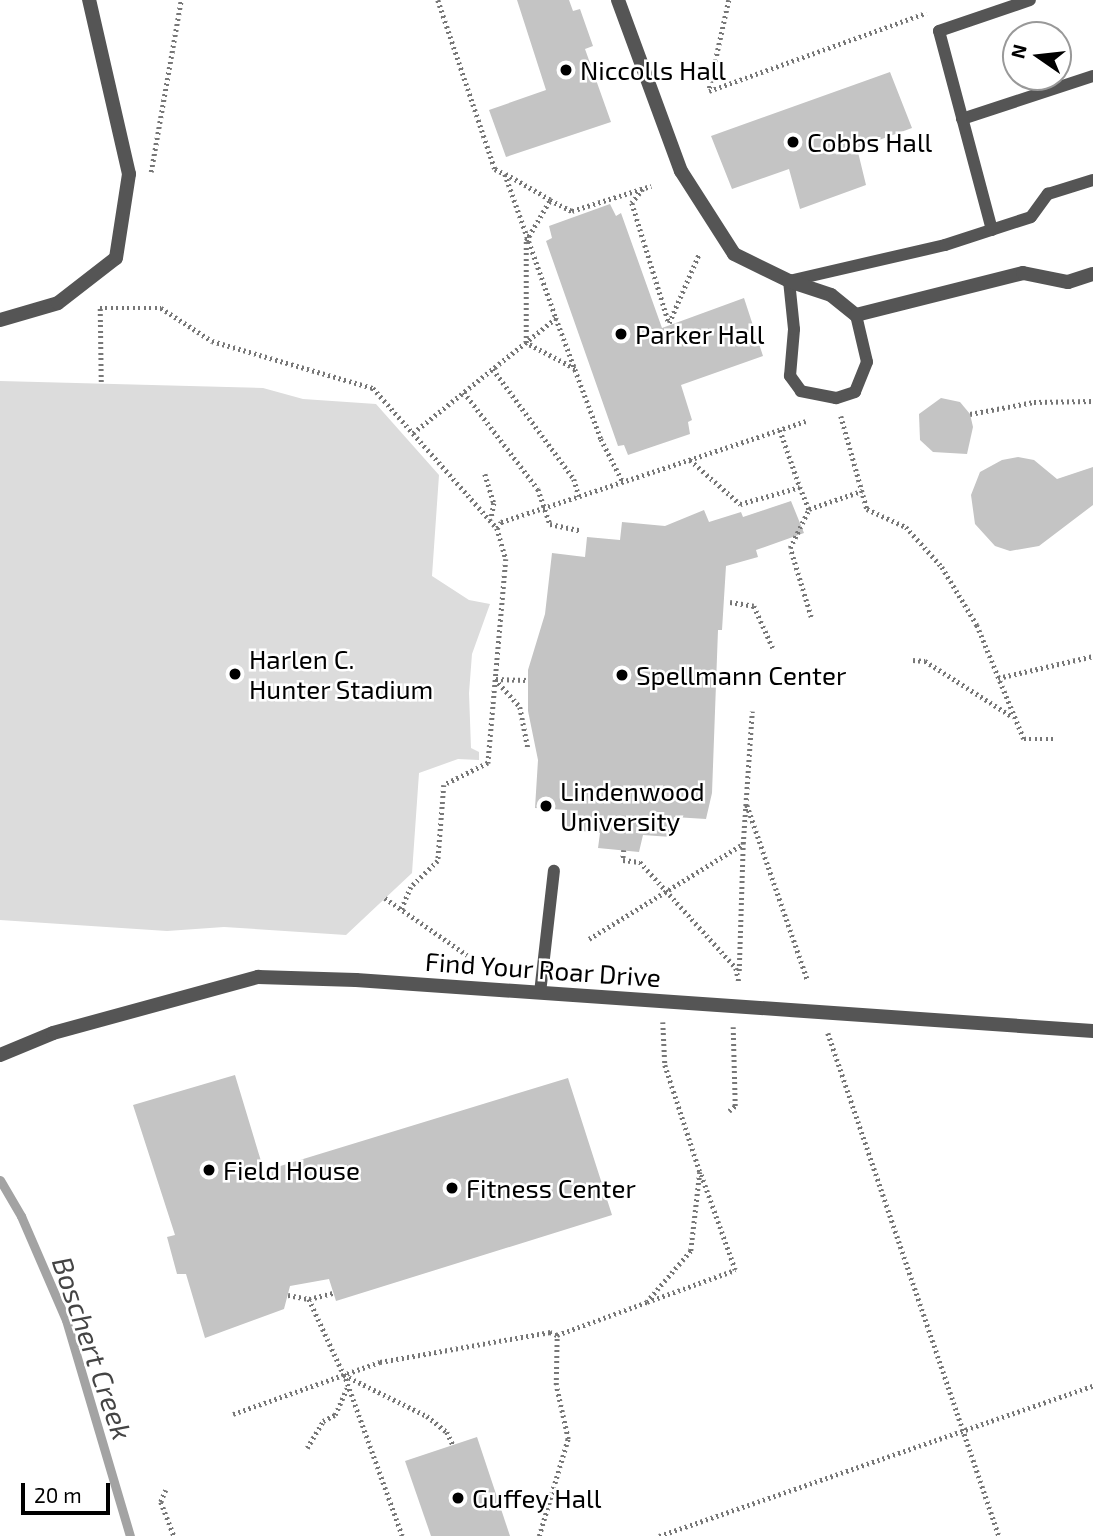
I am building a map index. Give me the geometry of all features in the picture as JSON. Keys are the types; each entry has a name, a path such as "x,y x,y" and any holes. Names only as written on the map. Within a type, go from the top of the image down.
{"street":[{"path":"0,320 58,303 116,258 129,174 89,0"},
{"path":"618,0 681,171 734,254 789,281 831,295 856,315 1023,273 1068,282 1093,274"},
{"name":"Find Your Roar Drive","path":"0,1055 54,1033 258,977 540,993 1093,1031"}],"lane":[{"path":"992,230 939,31 1030,0"},
{"path":"962,119 1093,76"},
{"path":"856,315 867,362 855,392 836,398 801,391 790,376 794,329 789,281 946,245 992,230 1031,217 1048,194 1093,180"},
{"path":"540,993 554,871"}],"path":[{"path":"149,178 181,0"},
{"path":"438,0 495,169 572,211 651,186"},
{"path":"729,0 709,91 929,12"},
{"path":"505,174 526,241 623,482"},
{"path":"643,188 632,204 669,323 699,254"},
{"path":"526,342 526,241 550,200"},
{"path":"101,382 100,308 161,308 212,341 373,388 497,528 506,559 488,763 444,785 438,861 411,887 401,911"},
{"path":"413,433 556,318"},
{"path":"526,342 576,369"},
{"path":"494,369 574,480 579,496"},
{"path":"464,392 547,507 550,524 579,530"},
{"path":"836,398 867,509 906,527 936,559 977,625 1024,739 1054,739"},
{"path":"970,414 1034,402 1093,401"},
{"path":"497,528 501,522 806,421"},
{"path":"780,430 808,509 790,548 811,617"},
{"path":"690,460 740,504 800,487"},
{"path":"485,474 494,503 491,521"},
{"path":"808,509 862,491"},
{"path":"730,602 754,606 774,648"},
{"path":"998,678 1093,656"},
{"path":"913,660 925,662 1014,717"},
{"path":"495,679 528,680"},
{"path":"495,679 520,707 528,748"},
{"path":"624,850 623,860 640,862 736,968 739,982 743,844 752,710"},
{"path":"746,801 808,981"},
{"path":"589,939 743,844"},
{"path":"386,898 467,956"},
{"path":"233,1414 401,1358 557,1335 735,1270 665,1065 663,1023"},
{"path":"729,1111 735,1106 733,1023"},
{"path":"827,1032 999,1536"},
{"path":"647,1302 691,1251 700,1172"},
{"path":"288,1294 309,1299 333,1293"},
{"path":"309,1299 348,1385 402,1536"},
{"path":"539,1536 568,1439 556,1385 557,1335"},
{"path":"344,1375 427,1416 453,1445"},
{"path":"307,1448 323,1421 334,1415 348,1385"},
{"path":"659,1536 962,1428 1093,1386"},
{"path":"166,1490 161,1502 174,1536"}],"shaded area":[{"name":"Harlen C. Hunter Stadium","path":"0,381 263,388 303,399 376,404 439,475 432,576 469,600 490,604 472,654 469,693 471,748 479,752 479,760 458,759 419,773 412,873 346,935 224,927 167,931 0,920"}],"building":[{"name":"Niccolls Hall","path":"517,0 569,0 573,11 580,9 593,46 585,49 611,122 506,157 489,110 546,90"},
{"name":"Cobbs Hall","path":"890,72 912,128 857,148 866,185 800,209 789,169 732,189 711,136"},
{"name":"Parker Hall","path":"610,204 616,216 621,213 662,328 744,298 763,356 681,385 692,420 688,422 690,434 628,455 624,445 618,446 546,241 552,238 549,226"},
{"path":"941,398 960,402 970,414 973,427 967,454 933,452 920,440 919,414"},
{"path":"1018,457 1034,460 1057,479 1093,467 1093,505 1039,546 1010,551 995,546 975,524 971,495 980,472 1002,460"},
{"name":"Spellmann Center","path":"791,501 804,533 756,550 758,557 726,566 722,630 718,630 712,793 706,819 674,817 671,837 643,835 639,852 598,848 600,833 565,829 567,810 535,808 538,760 528,711 528,670 545,614 552,553 585,557 587,537 620,540 622,522 665,526 704,510 709,522 741,512 743,517"},
{"path":"235,1075 264,1171 568,1078 612,1215 336,1301 329,1279 290,1286 284,1309 205,1338 186,1274 177,1274 167,1237 175,1235 133,1105"},
{"name":"Guffey Hall","path":"477,1437 510,1536 431,1536 405,1461"}],"waterway":[{"name":"Boschert Creek","path":"0,1180 21,1216 66,1320 130,1536"}],"place":[{"name":"Niccolls Hall","path":"566,70"},
{"name":"Cobbs Hall","path":"793,142"},
{"name":"Parker Hall","path":"621,334"},
{"name":"Harlen C. Hunter Stadium","path":"235,674"},
{"name":"Spellmann Center","path":"622,675"},
{"name":"Lindenwood University","path":"546,806"},
{"name":"Field House","path":"209,1170"},
{"name":"Fitness Center","path":"452,1188"},
{"name":"Guffey Hall","path":"458,1498"}]}
